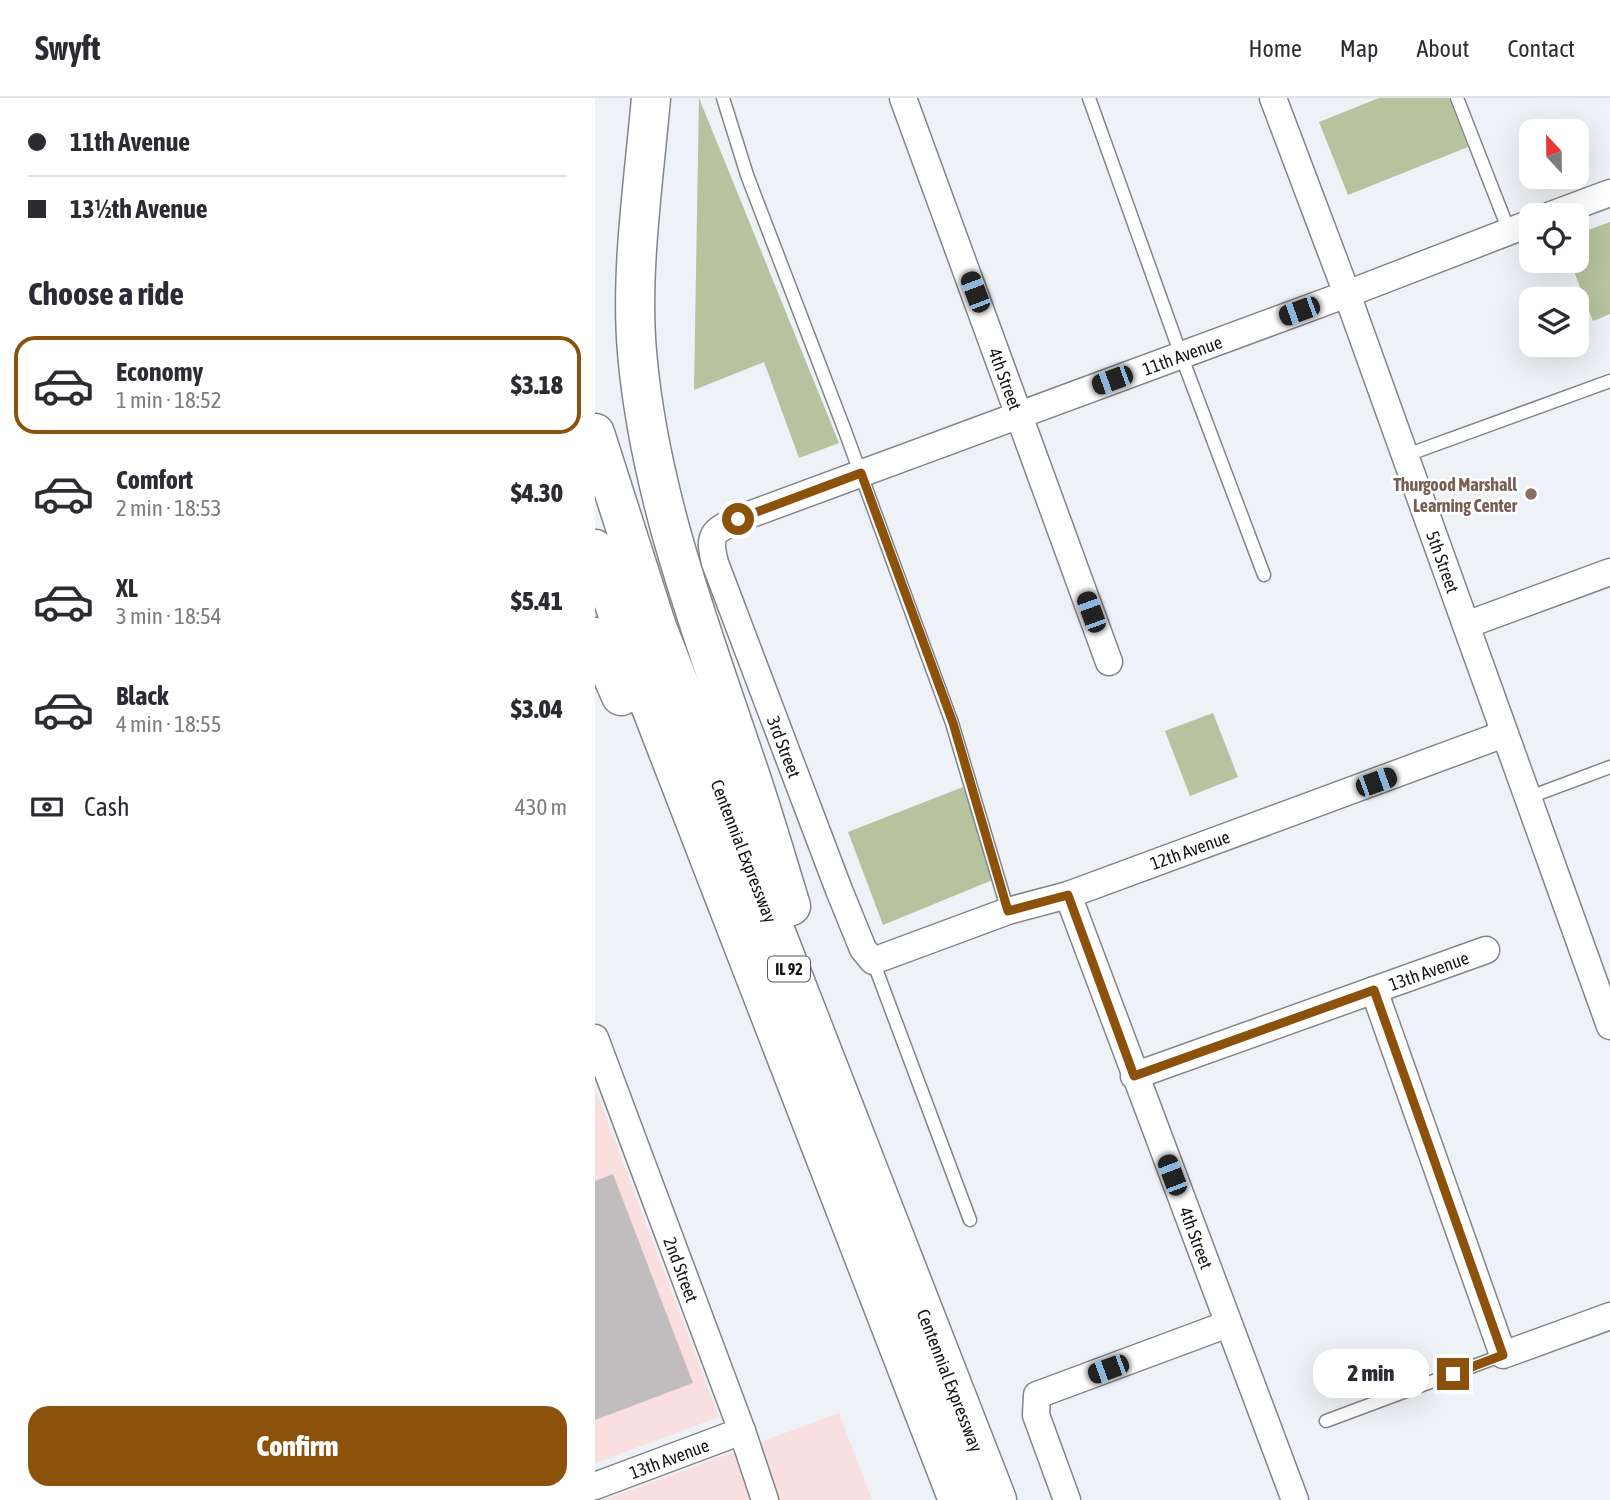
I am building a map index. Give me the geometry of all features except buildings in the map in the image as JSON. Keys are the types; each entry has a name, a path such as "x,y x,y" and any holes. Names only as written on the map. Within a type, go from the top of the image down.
{"highway":[{"path":"651,98 636,288 636,348 650,447 661,499 696,618 746,762 801,936 851,1125"},
{"name":"Centennial Expressway","path":"595,433 657,627 997,1500"},
{"name":"Centennial Expressway","path":"595,549 643,687 958,1500"},
{"path":"595,637 656,777 739,935"}],"street":[{"name":"4th Street","path":"903,98 1109,662"},
{"name":"5th Street","path":"1273,98 1347,294 1527,798 1600,965 1610,1026"},
{"path":"1583,203 1610,193"},
{"name":"11th Avenue","path":"716,530 738,519 1347,294 1519,227"},
{"name":"3rd Street","path":"716,530 711,538 715,564 839,890 863,949 873,961"},
{"path":"1466,625 1610,572"},
{"name":"12th Avenue","path":"873,961 1008,911 1068,895 1504,734"},
{"name":"4th Street","path":"1068,895 1295,1500"},
{"name":"13th Avenue","path":"1134,1076 1486,950"},
{"path":"1374,990 1503,1355 1610,1316"},
{"name":"2nd Street","path":"597,1047 742,1431 765,1500"},
{"path":"1067,1500 1036,1415 1037,1395 1228,1324"},
{"name":"13th Avenue","path":"595,1486 742,1431"}],"lane":[{"path":"723,98 751,187 953,723 1008,911"},
{"path":"1089,98 1181,355 1264,575"},
{"path":"1457,98 1519,225"},
{"path":"1404,456 1610,381"},
{"path":"1527,798 1610,767"},
{"path":"873,961 970,1220"},
{"path":"1326,1421 1503,1355"}],"shaded area":[{"path":"595,1088 719,1417 595,1463"},
{"path":"839,1413 872,1500 604,1500"}],"green space":[{"path":"699,98 839,443 799,458 764,362 694,390"},
{"path":"1379,98 1449,98 1468,147 1348,195 1319,122"},
{"path":"1610,222 1610,314 1593,321 1589,311 1589,287 1580,287 1575,273 1589,273 1589,230"},
{"path":"1213,713 1238,777 1190,796 1165,731"},
{"path":"963,787 995,879 883,925 848,832"}],"place":[{"name":"Thurgood Marshall Learning Center","path":"1531,494"}],"route":[{"path":"738,519 861,473 953,723 1008,911 1068,895 1134,1076 1374,990 1503,1355 1453,1374"}]}
